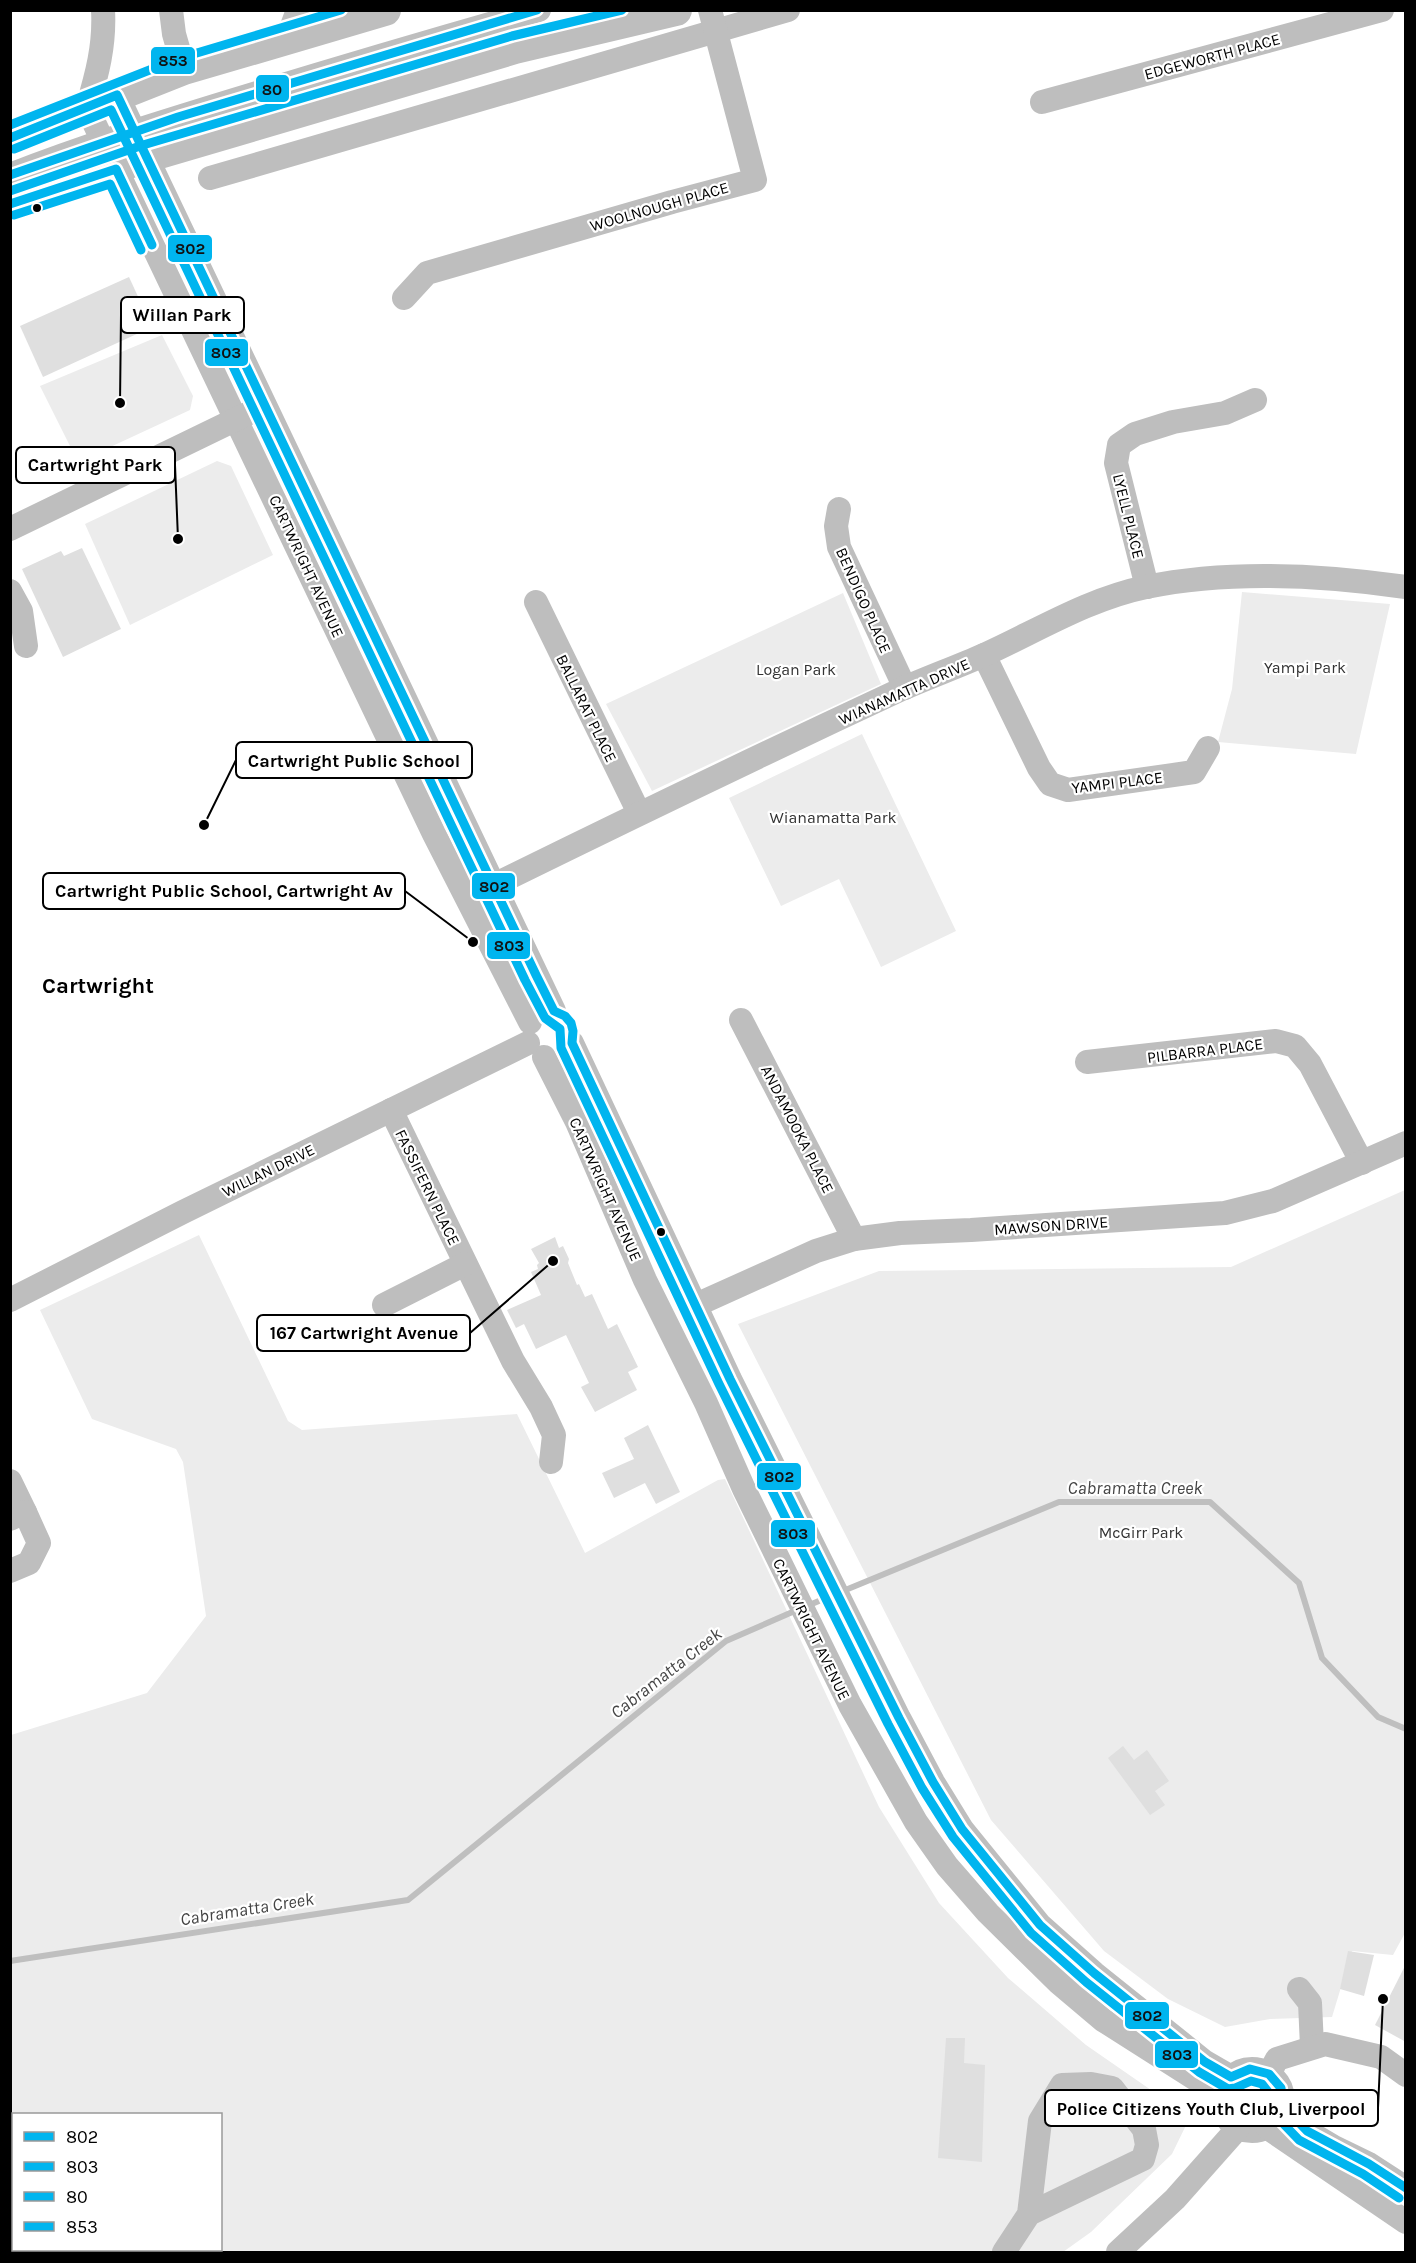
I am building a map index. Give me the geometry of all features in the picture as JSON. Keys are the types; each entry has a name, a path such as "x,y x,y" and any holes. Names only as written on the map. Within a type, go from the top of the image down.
{"main road":[{"path":"10,138 293,24 385,10"},
{"path":"10,204 109,155 140,144 515,48 676,10"}],"street":[{"path":"87,108 100,64 104,28 103,10"},
{"path":"171,10 174,34 184,69"},
{"path":"140,144 386,53 539,10"},
{"path":"210,178 713,21 788,10"},
{"name":"EDGEWORTH PLACE","path":"1042,102 1382,10"},
{"name":"WOOLNOUGH PLACE","path":"404,298 428,273 660,205 755,180 713,21"},
{"name":"CARTWRIGHT AVENUE","path":"117,95 554,1011"},
{"name":"CARTWRIGHT AVENUE","path":"87,108 434,834 495,951 534,1041 577,1122 645,1280 744,1490 850,1705 916,1822 947,1866 988,1913 1058,1982 1103,2020 1226,2086"},
{"path":"10,175 70,152 109,155"},
{"name":"LYELL PLACE","path":"1147,587 1116,463 1119,445 1135,434 1173,422 1225,413 1255,400"},
{"path":"10,529 265,406"},
{"name":"BENDIGO PLACE","path":"838,509 836,526 839,547 905,688"},
{"name":"WIANAMATTA DRIVE","path":"495,885 639,813 905,688 984,655 1064,615 1114,595 1147,587 1229,578 1355,579 1406,587"},
{"path":"10,591 21,611 26,646"},
{"name":"BALLARAT PLACE","path":"536,602 639,813"},
{"name":"YAMPI PLACE","path":"984,655 1039,768 1050,784 1068,790 1194,772 1208,748"},
{"path":"495,885 487,896 486,902 497,939 495,951"},
{"path":"554,1011 565,1016 574,1035 572,1043 562,1054 555,1057 534,1041 542,1012 554,1011"},
{"name":"ANDAMOOKA PLACE","path":"741,1020 854,1239"},
{"name":"WILLAN DRIVE","path":"10,1300 534,1041"},
{"name":"PILBARRA PLACE","path":"1087,1062 1276,1041 1295,1046 1310,1064 1362,1163"},
{"name":"CARTWRIGHT AVENUE","path":"572,1043 777,1474 933,1782 962,1828 1040,1925 1094,1973 1205,2062 1226,2086"},
{"name":"FASSIFERN PLACE","path":"391,1110 513,1361 541,1407 554,1435 551,1462"},
{"name":"MAWSON DRIVE","path":"696,1305 816,1251 854,1239 900,1233 1225,1213 1273,1201 1406,1143"},
{"name":"FASSIFERN PLACE","path":"384,1305 465,1264"},
{"path":"645,1280 654,1287 696,1305 690,1323 688,1367"},
{"path":"10,1481 18,1515 39,1543 29,1563 10,1571"},
{"path":"1299,1989 1310,2003 1312,2046"},
{"path":"1269,2074 1277,2059 1312,2046 1325,2044 1381,2057 1406,2075"},
{"path":"1250,2069 1269,2074 1281,2088 1283,2106 1278,2119 1268,2128 1258,2132 1247,2132 1238,2128 1224,2115 1226,2086 1250,2069"},
{"path":"1004,2253 1029,2214 1040,2121 1062,2085 1091,2084 1112,2088 1144,2129 1147,2145 1143,2159 1029,2214"},
{"path":"1283,2106 1307,2131 1369,2164 1406,2188"},
{"path":"1118,2253 1175,2199 1238,2128"},
{"path":"1268,2128 1406,2222"}],"green space":[{"path":"162,335 193,396 190,410 78,462 40,386"},
{"path":"217,461 231,466 273,555 130,625 85,524"},
{"name":"Yampi Park","path":"1242,592 1390,604 1356,754 1218,742 1232,689"},
{"name":"Logan Park","path":"843,593 881,684 652,791 606,704"},
{"name":"Wianamatta Park","path":"862,734 956,931 881,967 839,879 781,906 729,798"},
{"name":"McGirr Park","path":"1405,1190 1405,1933 1393,1955 1352,1951 1332,2017 1270,2019 1225,2027 1168,1999 1104,1951 991,1820 738,1324 879,1271 1231,1267"},
{"path":"199,1235 288,1421 302,1430 517,1414 585,1553 718,1480 725,1479 879,1807 939,1903 1008,1978 1086,2045 1190,2117 1172,2154 1091,2232 1063,2252 11,2252 11,1735 147,1693 206,1616 183,1462 176,1449 92,1419 40,1310"}],"building":[{"path":"129,277 152,327 43,377 20,326"},
{"path":"82,548 121,629 63,657 22,569 61,551 64,556"},
{"path":"555,1237 559,1248 563,1246 569,1259 568,1263 577,1285 579,1284 585,1297 592,1294 608,1329 617,1324 638,1367 628,1372 637,1390 595,1412 581,1387 589,1383 566,1335 536,1349 524,1324 516,1328 507,1310 541,1295 531,1272 538,1269 539,1263 531,1249"},
{"path":"648,1425 680,1492 656,1504 645,1483 614,1498 602,1473 634,1459 624,1438"},
{"path":"1123,1746 1134,1760 1147,1750 1169,1781 1155,1791 1165,1805 1150,1815 1108,1758"},
{"path":"1348,1951 1374,1955 1364,1996 1340,1989"},
{"path":"1406,1964 1406,2042 1375,2025"},
{"path":"946,2038 965,2038 964,2063 985,2065 982,2162 938,2158"}],"waterway":[{"name":"Cabramatta Creek","path":"843,1591 1059,1502 1210,1502 1299,1583 1322,1658 1378,1717 1406,1729"},
{"name":"Cabramatta Creek","path":"807,1606 833,1595"},
{"name":"Cabramatta Creek","path":"10,1961 408,1900 726,1641 797,1610"}],"transit line":[{"name":"853","path":"10,125 180,58 341,10"},
{"name":"80","path":"10,175 178,117 537,10"},
{"name":"853","path":"10,191 143,145 512,36 622,10"},
{"name":"802","path":"10,138 117,95 536,975 554,1011 565,1016 571,1023 572,1043 730,1379 899,1718 933,1782 962,1829 1040,1925 1094,1973 1205,2062 1231,2077 1250,2069 1269,2074 1281,2088 1283,2106 1307,2131 1369,2164 1406,2188"},
{"name":"803","path":"14,149 111,110 525,980 545,1018 560,1029 561,1048 719,1384 888,1724 922,1788 953,1837 1031,1933 1086,1982 1199,2072 1228,2089 1251,2081 1262,2084 1269,2093 1273,2113 1299,2140 1363,2174 1399,2198"},
{"name":"802","path":"10,204 116,169 152,245"},
{"name":"803","path":"14,215 110,184 141,250"}],"place":[{"name":"Willan Park","path":"120,403"},
{"name":"Cartwright Park","path":"178,539"},
{"name":"Cartwright Public School","path":"204,825"},
{"name":"Cartwright Public School, Cartwright Av","path":"473,942"},
{"name":"167 Cartwright Avenue","path":"553,1261"},
{"name":"Police Citizens Youth Club, Liverpool","path":"1383,1999"}],"district":[{"name":"Cartwright","path":"98,985"}]}
